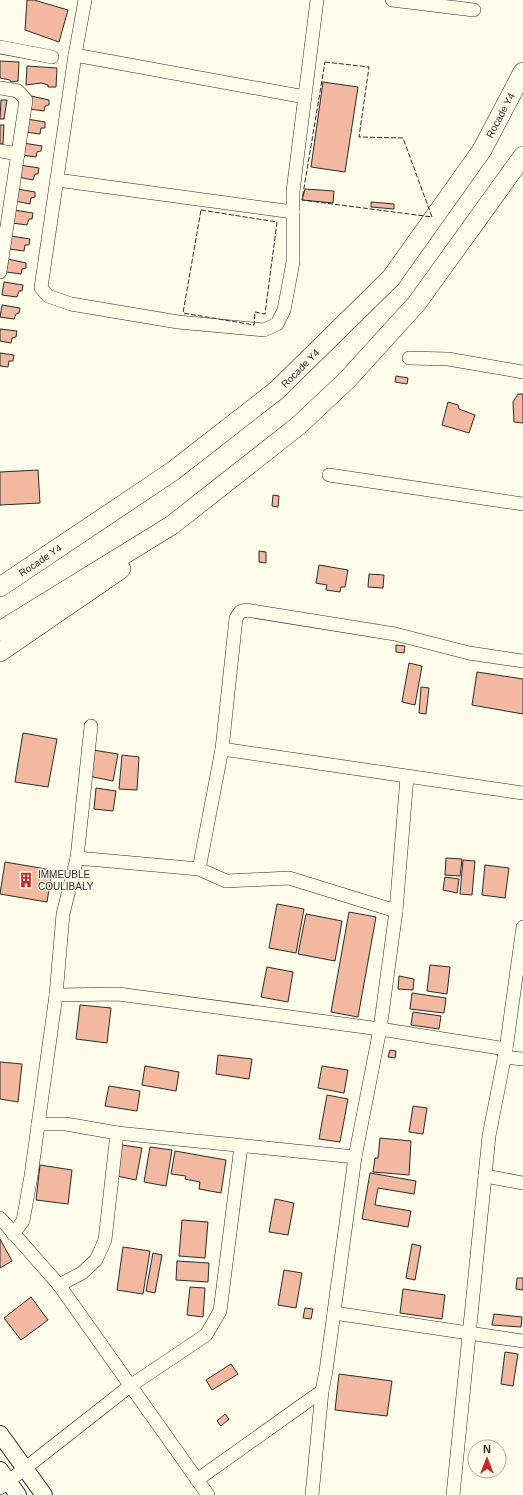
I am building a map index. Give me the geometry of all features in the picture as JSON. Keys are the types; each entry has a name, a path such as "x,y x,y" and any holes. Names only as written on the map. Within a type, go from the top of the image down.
{"highway":[{"name":"Rocade Y4","path":"0,587 173,471 277,390 391,278 482,150 523,72"},
{"path":"0,652 117,572 172,525 298,426 347,380 417,303 516,168 523,156"},
{"path":"0,574 115,510"},
{"path":"0,631 172,525"}],"main road":[{"path":"0,1434 44,1495"},
{"path":"3,1480 18,1495"}],"street":[{"path":"85,0 75,55 41,288 48,296 71,304 178,322 264,330 277,324 284,310 293,262 293,191 317,0"},
{"path":"392,0 474,10"},
{"path":"0,47 52,57"},
{"path":"75,55 305,98"},
{"path":"0,88 18,91 26,100 18,154 3,222 0,272"},
{"path":"0,151 18,154"},
{"path":"57,180 293,212"},
{"path":"409,358 448,359 523,372"},
{"path":"329,475 523,504"},
{"path":"199,869 222,749 236,618 240,612 246,610 395,634 469,653 523,661"},
{"path":"13,1234 23,1221 38,1124 56,995 63,914 77,858 91,726"},
{"path":"222,749 523,793"},
{"path":"312,1495 322,1391 355,1157 380,1029 396,911 407,776"},
{"path":"77,858 199,869 226,881 289,878 396,911"},
{"path":"453,1495 468,1332 489,1136 505,1053 523,927"},
{"path":"56,995 118,994 380,1029 505,1053 523,1059"},
{"path":"38,1124 66,1124 117,1133 355,1157"},
{"path":"59,1285 82,1272 96,1260 105,1240 117,1133"},
{"path":"3,1480 26,1470 130,1386 206,1335 220,1311 241,1146"},
{"path":"485,1176 523,1183"},
{"path":"0,1218 59,1285 208,1495"},
{"path":"334,1313 523,1341"},
{"path":"196,1480 322,1391"}],"building":[{"path":"27,0 34,0 68,10 59,42 25,30"},
{"path":"0,61 19,62 18,81 11,82 10,80 0,78"},
{"path":"27,66 57,68 56,87 48,87 48,85 41,83 26,85"},
{"path":"323,82 358,87 345,172 311,167"},
{"path":"31,96 49,100 49,105 45,106 44,111 29,109"},
{"path":"1,100 7,100 4,119 0,119"},
{"path":"27,119 45,122 45,128 41,128 40,134 25,132"},
{"path":"0,125 4,125 3,144 0,144"},
{"path":"23,143 42,146 41,151 37,152 36,157 21,155"},
{"path":"20,165 39,168 38,174 35,174 33,180 18,177"},
{"path":"17,189 35,192 35,197 31,198 30,204 15,201"},
{"path":"305,189 334,191 333,203 302,200"},
{"path":"371,202 394,204 394,209 371,207"},
{"path":"14,210 33,213 32,219 29,219 27,225 12,223"},
{"path":"11,236 30,239 29,245 25,245 24,251 9,249"},
{"path":"8,259 26,263 26,268 22,269 21,274 6,272"},
{"path":"4,282 23,285 22,291 19,291 17,297 2,295"},
{"path":"2,305 20,308 19,313 16,314 14,319 0,317"},
{"path":"0,329 17,331 16,337 12,338 11,343 0,341"},
{"path":"0,353 14,355 13,361 9,361 8,367 0,366"},
{"path":"396,376 408,378 407,384 395,382"},
{"path":"518,394 523,394 523,423 514,422 513,402"},
{"path":"448,402 458,405 459,409 475,415 469,433 442,425"},
{"path":"38,470 40,503 0,505 0,472"},
{"path":"273,495 279,496 278,507 272,506"},
{"path":"259,551 266,552 266,563 259,562"},
{"path":"319,565 348,570 345,587 341,587 340,592 326,590 327,585 316,583"},
{"path":"369,574 384,575 383,588 368,587"},
{"path":"396,645 405,646 404,653 396,652"},
{"path":"409,663 422,666 415,705 402,702"},
{"path":"477,672 523,679 523,714 472,705"},
{"path":"421,687 429,688 426,714 419,713"},
{"path":"23,733 57,739 48,787 15,782"},
{"path":"93,750 118,754 113,781 88,776"},
{"path":"122,755 139,757 137,790 119,789"},
{"path":"96,788 116,791 113,811 94,809"},
{"path":"446,858 462,859 460,876 445,875"},
{"path":"463,860 475,861 472,895 460,894"},
{"name":"IMMEUBLE COULIBALY","path":"5,862 52,870 47,902 0,894"},
{"path":"485,865 509,868 505,898 482,895"},
{"path":"445,877 459,879 457,893 443,890"},
{"path":"277,904 304,909 296,953 269,948"},
{"path":"349,912 376,917 358,1017 331,1012"},
{"path":"306,914 342,921 335,961 298,954"},
{"path":"430,965 450,967 447,994 427,991"},
{"path":"267,967 293,972 288,1002 261,997"},
{"path":"399,976 414,979 413,990 398,989"},
{"path":"412,993 446,998 444,1013 410,1009"},
{"path":"80,1005 111,1008 107,1043 76,1039"},
{"path":"413,1012 441,1016 439,1029 411,1025"},
{"path":"390,1050 396,1051 395,1058 388,1057"},
{"path":"218,1055 252,1059 249,1079 216,1074"},
{"path":"0,1062 22,1064 18,1102 0,1099"},
{"path":"145,1066 179,1072 176,1091 142,1085"},
{"path":"322,1066 348,1070 344,1093 318,1088"},
{"path":"109,1086 140,1091 137,1111 105,1106"},
{"path":"327,1095 348,1099 340,1142 319,1139"},
{"path":"413,1106 427,1108 423,1134 409,1132"},
{"path":"380,1138 411,1141 409,1175 373,1172 375,1158 378,1158"},
{"path":"122,1145 142,1148 136,1180 117,1176"},
{"path":"150,1147 172,1150 166,1186 144,1182"},
{"path":"175,1151 226,1160 221,1193 199,1189 200,1182 185,1179 186,1176 171,1174"},
{"path":"40,1165 72,1170 68,1204 36,1200"},
{"path":"370,1173 416,1181 414,1194 378,1188 375,1205 411,1211 408,1227 362,1219"},
{"path":"275,1199 294,1203 288,1235 269,1232"},
{"path":"182,1220 208,1222 205,1258 179,1256"},
{"path":"0,1239 12,1261 0,1268"},
{"path":"412,1244 421,1246 415,1280 406,1278"},
{"path":"123,1247 150,1251 143,1294 117,1290"},
{"path":"153,1253 162,1255 155,1293 146,1291"},
{"path":"177,1261 209,1263 208,1282 176,1280"},
{"path":"284,1270 302,1273 296,1308 278,1305"},
{"path":"517,1278 523,1278 523,1290 516,1289"},
{"path":"190,1287 205,1288 203,1317 187,1315"},
{"path":"403,1289 445,1295 442,1319 400,1313"},
{"path":"31,1297 48,1320 21,1340 4,1318"},
{"path":"305,1308 313,1309 311,1319 303,1318"},
{"path":"494,1314 522,1317 521,1327 492,1325"},
{"path":"505,1352 518,1354 513,1386 501,1384"},
{"path":"231,1364 238,1374 212,1390 206,1380"},
{"path":"339,1374 392,1381 387,1416 335,1410"},
{"path":"225,1414 229,1419 221,1426 217,1421"}],"fence":[{"path":"325,62 369,67 359,137 403,138 432,217 302,200 325,62"},
{"path":"201,210 277,222 265,314 255,312 254,325 183,313 201,210"}],"place":[{"name":"IMMEUBLE COULIBALY","path":"26,880"}]}
